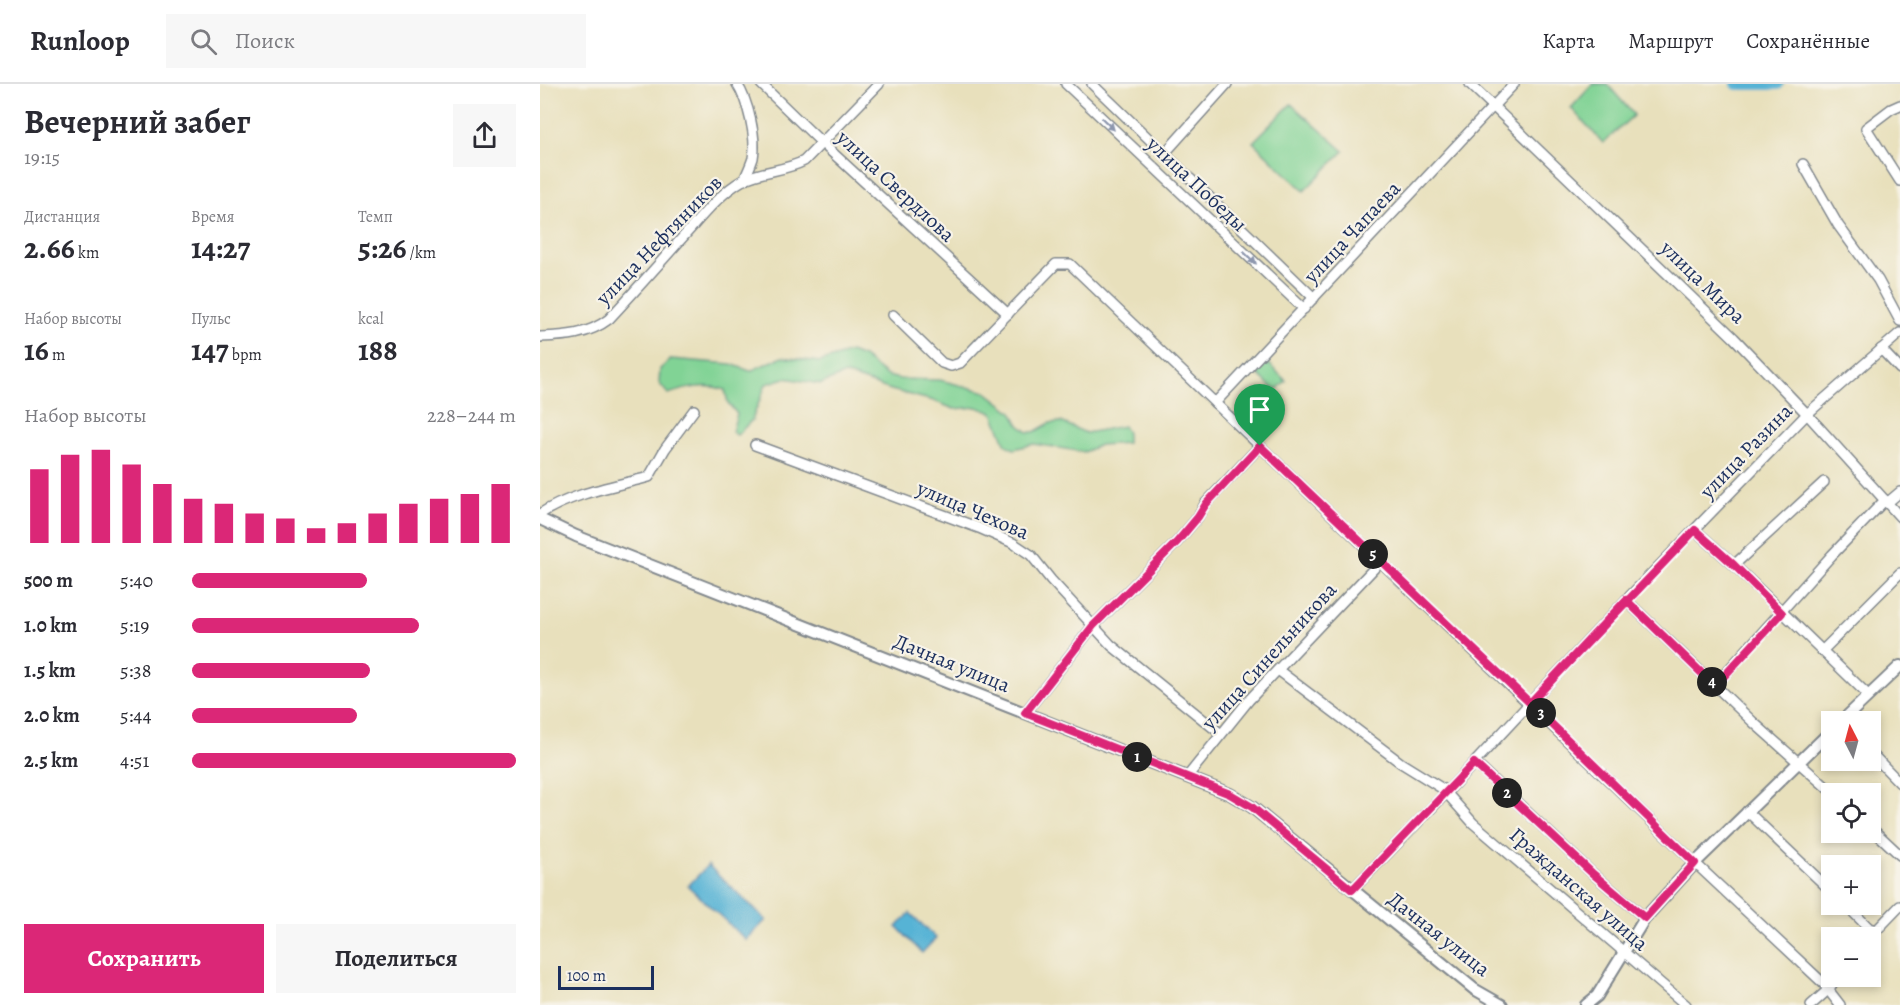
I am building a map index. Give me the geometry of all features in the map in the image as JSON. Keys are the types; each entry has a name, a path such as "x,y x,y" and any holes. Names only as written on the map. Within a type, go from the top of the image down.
{"main road":[{"name":"Дачная улица","path":"540,519 576,536 1230,794 1252,807 1474,989 1502,1005"},
{"path":"1852,711 1900,666"},
{"path":"1586,1005 1598,996 1645,918 1695,863 1821,740"}],"street":[{"path":"737,84 745,100 754,141 753,158 744,180"},
{"name":"улица Свердлова","path":"761,84 1008,314"},
{"name":"улица Нефтяников","path":"540,337 581,334 597,328 609,319 728,190 744,180 765,172 792,167 804,161 879,84"},
{"name":"улица Победы","path":"1066,84 1304,309"},
{"name":"улица Победы","path":"1092,84 1314,298"},
{"path":"1165,153 1227,84"},
{"name":"улица Мира","path":"1470,84 1734,338 1807,414 1900,517"},
{"name":"улица Чапаева","path":"1215,403 1514,84"},
{"path":"1900,105 1866,128 1900,181"},
{"path":"1803,164 1838,225 1878,280 1900,321"},
{"path":"893,315 942,363 951,366 960,363 1056,264 1070,264 1828,989 1840,1005"},
{"name":"улица Разина","path":"1352,890 1626,600 1807,414 1900,333"},
{"path":"1881,349 1900,369"},
{"path":"540,514 570,499 648,477 665,449 694,410"},
{"name":"улица Чехова","path":"755,445 979,528 1012,543 1030,555 1111,645 1221,734"},
{"path":"1025,713 1093,626 1177,542 1206,504 1260,446"},
{"path":"1734,565 1824,482"},
{"path":"1715,686 1832,555 1886,501 1900,492"},
{"path":"1695,530 1868,696"},
{"name":"улица Синельникова","path":"1187,777 1249,700 1380,561"},
{"path":"1822,651 1900,573"},
{"path":"1626,600 1715,686 1822,783"},
{"name":"Гражданская улица","path":"1278,670 1401,763 1429,779 1446,793 1473,823 1686,1005"},
{"path":"1474,763 1592,873 1645,918"},
{"path":"1881,763 1900,783"},
{"path":"1747,812 1821,882"},
{"path":"1881,837 1900,855"},
{"path":"1880,927 1900,906"},
{"path":"1856,915 1868,927"},
{"path":"1811,1005 1828,989"}],"green space":[{"path":"1593,84 1607,84 1634,115 1603,143 1571,108"},
{"path":"1291,104 1344,151 1304,191 1253,142"},
{"path":"850,352 863,357 887,376 900,379 940,380 986,392 1012,412 1019,425 1028,432 1034,432 1050,423 1061,422 1086,433 1123,426 1127,433 1127,443 1100,445 1084,452 1034,444 1014,449 1006,445 993,413 977,407 954,409 845,374 821,384 785,378 766,384 752,420 737,435 732,432 737,414 728,403 725,390 703,387 668,394 659,383 660,369 671,359 731,364 750,371 782,357 820,362"},
{"path":"1267,362 1286,381 1275,391 1257,373"}],"water":[{"path":"708,865 766,920 746,940 688,886"},
{"path":"910,913 936,938 922,953 897,927"}],"waterway":[{"path":"1737,84 1778,84"}],"route":[{"path":"1260,446 1206,504 1177,542 1093,626 1025,713 1230,794 1252,807 1352,890 1474,763 1592,873 1645,918 1695,863 1530,703 1626,600 1695,530 1782,613 1715,686 1626,600 1587,642 1530,703 1260,446"}]}
